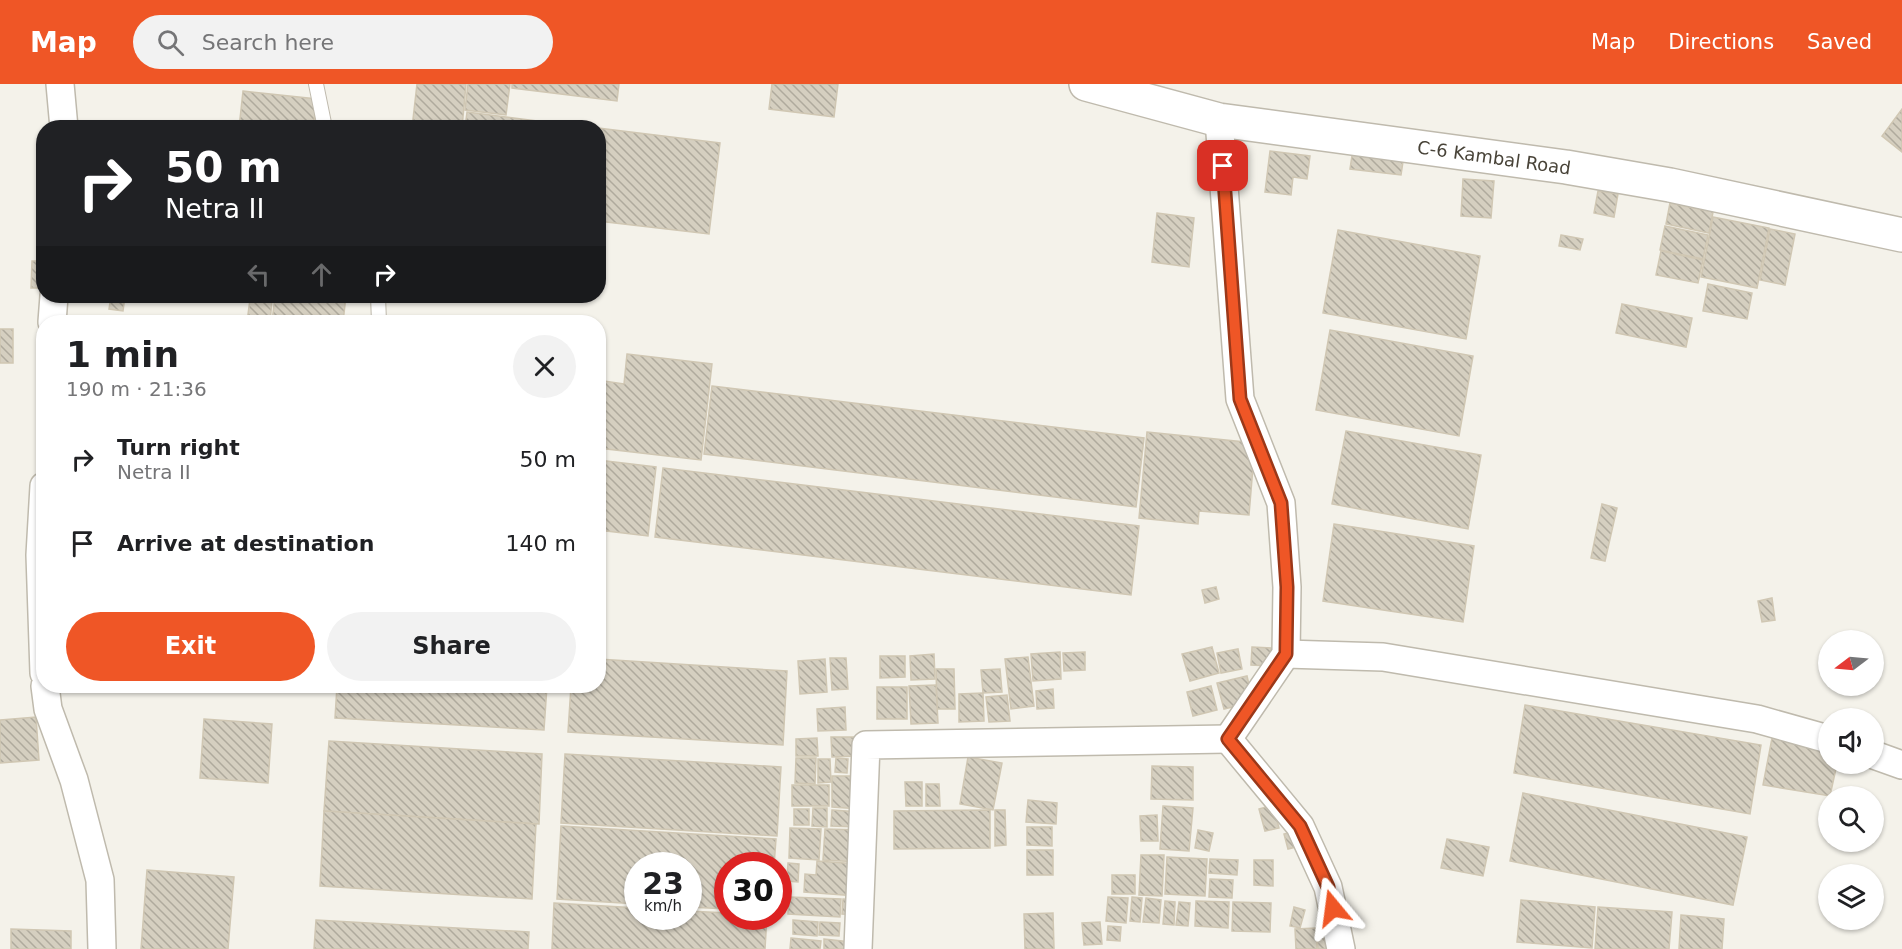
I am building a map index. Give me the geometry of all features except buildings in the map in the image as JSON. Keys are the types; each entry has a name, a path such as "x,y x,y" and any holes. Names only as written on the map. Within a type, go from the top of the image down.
{"street":[{"path":"60,84 63,120"},
{"name":"C-6 Kambal Road","path":"1086,84 1219,120 1566,168 1670,185 1902,235"},
{"path":"1219,120 1240,399 1281,503 1287,587 1286,654 1228,739"},
{"path":"1286,654 1383,657 1757,719 1818,736"},
{"path":"46,693 48,709 74,780 100,880 102,949"},
{"path":"858,949 866,744 1228,739"},
{"path":"1228,739 1300,826 1328,887 1341,949"},
{"path":"1884,759 1902,765"}],"lane":[{"path":"316,84 323,120"}],"route":[{"path":"1223,166 1240,399 1281,503 1287,587 1286,654 1228,739 1300,826 1328,887 1333,908"}]}
